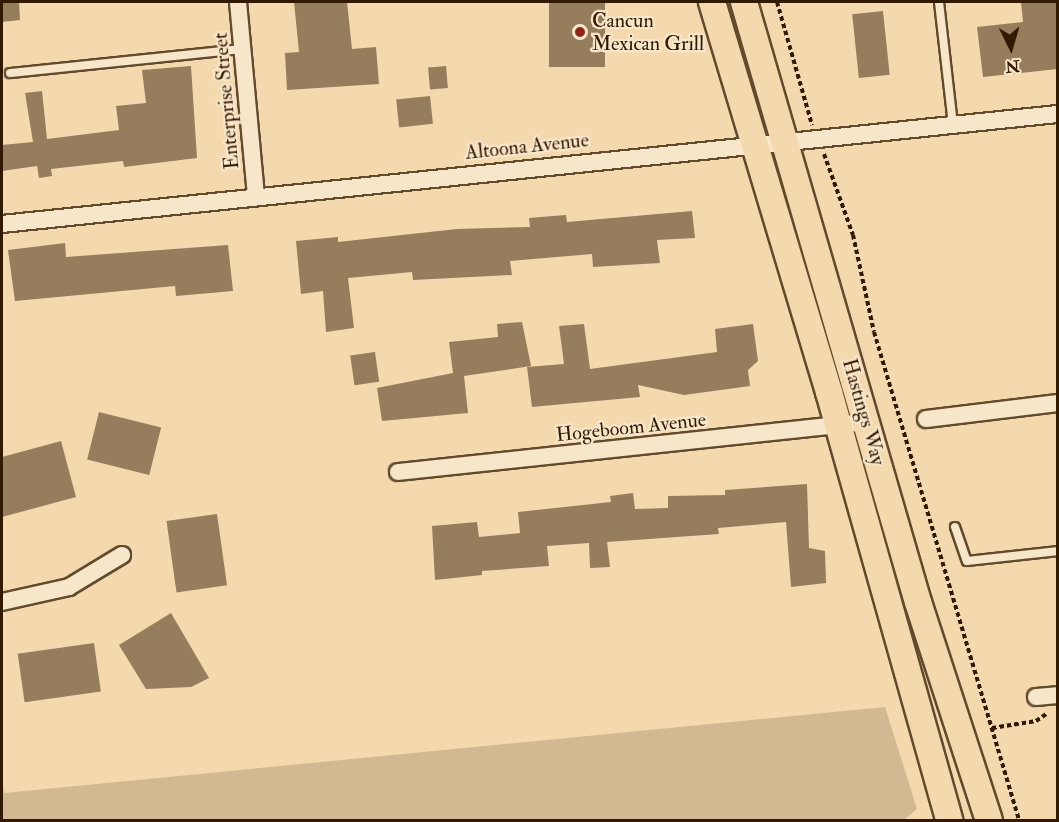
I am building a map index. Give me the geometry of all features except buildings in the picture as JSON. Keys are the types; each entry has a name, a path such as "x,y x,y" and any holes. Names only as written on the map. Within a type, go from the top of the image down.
{"main road":[{"name":"Hastings Way","path":"712,2 839,427 948,820"},
{"name":"Hastings Way","path":"744,2 787,141 918,602 989,820"}],"street":[{"name":"Enterprise Street","path":"238,2 256,196"},
{"name":"Altoona Avenue","path":"2,224 1058,114"},
{"path":"926,419 1058,403"},
{"name":"Hogeboom Avenue","path":"398,472 839,427 867,422"},
{"path":"2,602 69,587 122,555"},
{"path":"1036,697 1058,694"}],"lane":[{"path":"939,2 953,124"},
{"path":"10,73 243,49"},
{"path":"956,528 967,561 1058,551"}],"path":[{"path":"777,2 791,61 853,235 874,332 1019,820"},
{"path":"992,728 1036,721 1053,712"}],"shaded area":[{"path":"885,707 917,809 904,820 2,820 2,776 4,793"}],"place":[{"name":"Cancun Mexican Grill","path":"580,32"}]}
